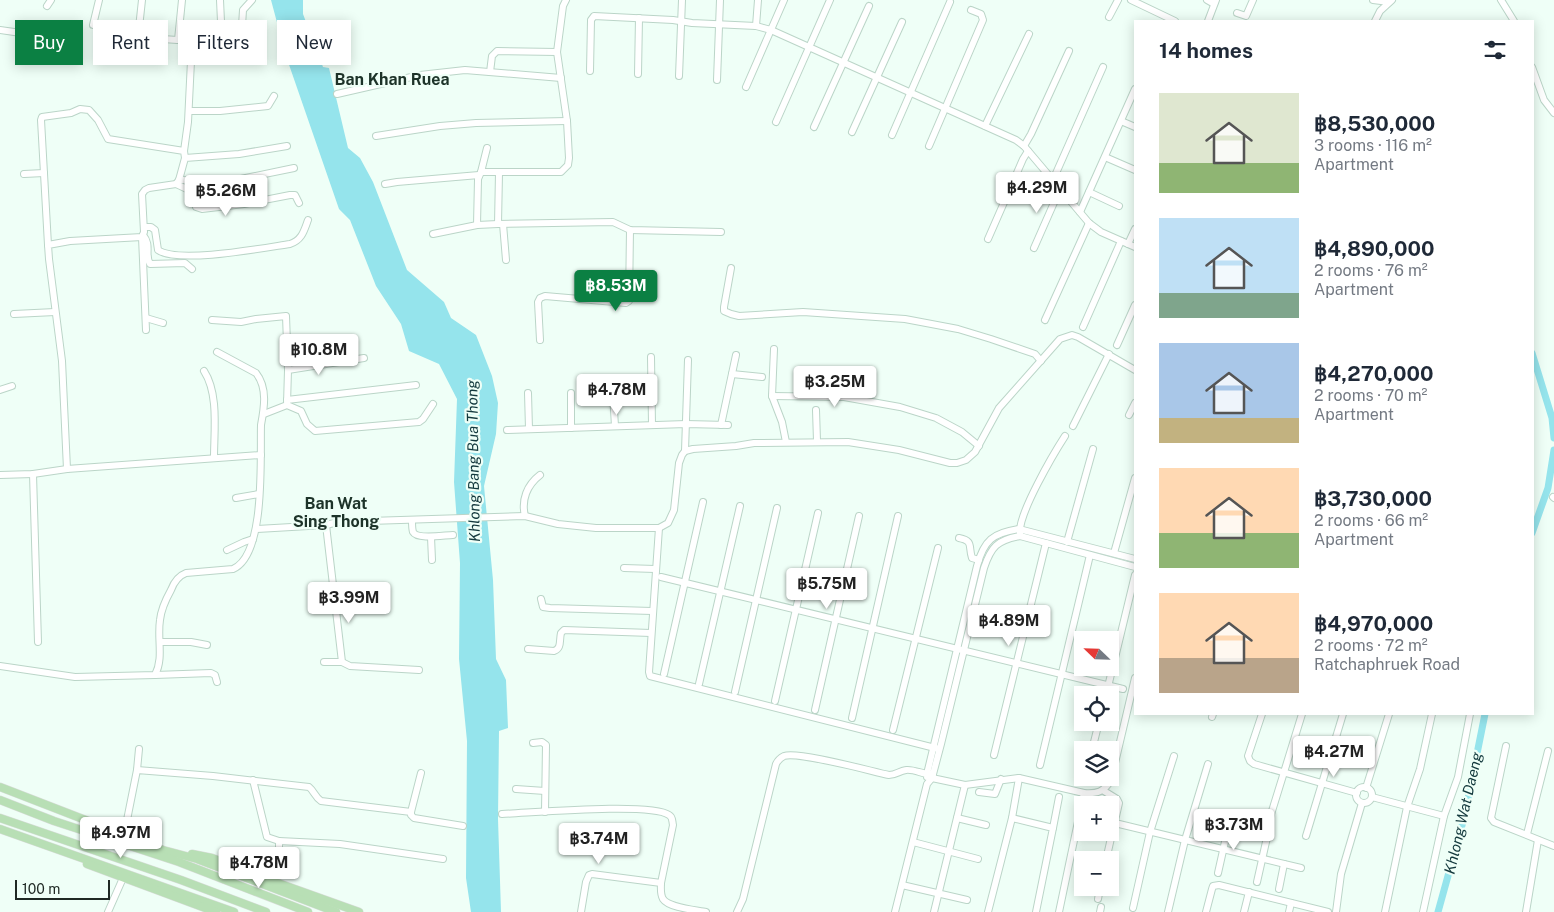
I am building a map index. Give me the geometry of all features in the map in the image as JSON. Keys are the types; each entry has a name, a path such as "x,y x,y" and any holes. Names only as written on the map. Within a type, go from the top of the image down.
{"main road":[{"path":"0,787 163,850 197,859 336,912"},
{"path":"0,800 62,824 179,862 308,912"},
{"path":"0,818 181,880 266,912"},
{"path":"0,829 234,912"},
{"path":"163,850 199,854 359,912"},
{"path":"71,854 96,868 216,912"}],"street":[{"path":"94,20 100,0"},
{"path":"140,20 142,0"},
{"path":"180,20 182,0"},
{"path":"220,0 221,20"},
{"path":"242,20 243,10 252,0"},
{"path":"385,184 499,172 561,172 565,170 569,158 567,121 557,52 563,6 566,0"},
{"path":"679,76 682,0"},
{"path":"717,80 720,0"},
{"path":"756,26 758,0"},
{"path":"746,87 784,0"},
{"path":"776,122 830,0"},
{"path":"1109,18 1118,0"},
{"path":"1131,0 1161,18"},
{"path":"1206,0 1215,2 1208,20"},
{"path":"1237,13 1246,16 1253,0"},
{"path":"1373,0 1390,1"},
{"path":"1501,0 1513,20"},
{"path":"1376,20 1380,11 1390,1"},
{"path":"892,134 950,2"},
{"path":"814,126 868,6"},
{"path":"929,146 983,20 981,14 971,10"},
{"path":"590,71 591,20 594,16 719,23 756,26 771,30 1016,140 1026,148 1089,223 1100,232 1132,246"},
{"path":"638,74 640,18"},
{"path":"852,132 902,22"},
{"path":"0,30 15,32"},
{"path":"985,126 1029,34"},
{"path":"168,39 178,40"},
{"path":"988,239 1023,159 1031,134 1069,50"},
{"path":"490,72 492,56 497,51 557,52"},
{"path":"178,182 184,154 189,111 191,65"},
{"path":"1053,180 1102,67"},
{"path":"337,94 420,75 464,70 561,78"},
{"path":"1534,72 1544,100 1554,113"},
{"path":"1080,212 1134,91"},
{"path":"189,111 236,110 268,106 274,96"},
{"path":"67,470 62,361 48,245 41,118 71,114 80,109 89,110 98,120 108,139 184,154 239,154 287,146"},
{"path":"376,136 440,126 476,123 567,121"},
{"path":"1121,121 1134,127"},
{"path":"477,225 480,174 487,148"},
{"path":"1105,157 1134,170"},
{"path":"146,330 142,236 144,227 142,194 145,190 178,182 231,181 294,168"},
{"path":"499,172 501,224 506,260"},
{"path":"24,174 44,173"},
{"path":"178,182 190,191 196,207 202,209 244,204 290,195 295,195 299,203"},
{"path":"1034,248 1060,189"},
{"path":"1089,192 1119,206"},
{"path":"144,227 151,227 155,230 158,250 160,252 171,255 192,256 290,244 300,238 308,220"},
{"path":"433,234 477,225 613,222 630,230 721,232"},
{"path":"1044,320 1089,223"},
{"path":"540,340 538,302 544,296 629,301 630,230"},
{"path":"48,245 142,236"},
{"path":"142,236 148,245 148,260 150,264 185,263 192,269"},
{"path":"1083,327 1121,241"},
{"path":"731,268 724,311 731,314 739,316 803,312 914,320 958,329 991,339 1035,354 1041,360"},
{"path":"1117,345 1134,307"},
{"path":"14,314 55,312"},
{"path":"212,320 241,322 285,316 288,370 287,403"},
{"path":"146,318 163,323"},
{"path":"685,451 754,443 817,441 868,444 956,463 966,460 979,446 999,408 1060,339 1072,335 1078,337 1134,369"},
{"path":"774,349 772,396 782,422 786,442"},
{"path":"155,675 160,662 161,612 177,579 186,573 238,567 246,559 257,529 261,426 264,414 264,398 258,375 217,352"},
{"path":"1073,426 1109,354"},
{"path":"507,430 686,424 724,425 736,355"},
{"path":"651,357 652,425"},
{"path":"288,370 364,358"},
{"path":"257,529 326,525 338,522 498,516 525,516 558,524 596,528 659,528 668,523 674,510 679,464 685,451 688,360"},
{"path":"204,372 209,379 213,394 214,458"},
{"path":"732,374 762,377"},
{"path":"264,414 287,403 416,384"},
{"path":"0,390 12,386"},
{"path":"528,393 529,429"},
{"path":"571,393 571,428"},
{"path":"613,394 615,426"},
{"path":"772,396 844,398 900,407 936,418 962,432 979,446"},
{"path":"287,403 301,411 307,424 315,430 419,422 433,404"},
{"path":"1129,415 1134,405"},
{"path":"816,410 817,441"},
{"path":"1020,536 1019,529 1039,478 1065,436"},
{"path":"1067,542 1093,449"},
{"path":"0,475 33,474 260,454"},
{"path":"33,474 38,642"},
{"path":"525,516 524,499 527,490 531,481 540,475"},
{"path":"1114,553 1134,482"},
{"path":"236,498 259,494"},
{"path":"664,674 703,502"},
{"path":"699,684 740,506"},
{"path":"735,692 777,508"},
{"path":"775,701 818,513"},
{"path":"815,710 859,516"},
{"path":"852,718 898,516"},
{"path":"412,520 416,535 430,537 453,535"},
{"path":"326,525 342,662"},
{"path":"659,528 648,672 650,676 913,744 936,748"},
{"path":"961,649 982,549 993,537 1009,530 1019,529 1134,558"},
{"path":"895,912 961,649 989,554 997,544 1008,538 1020,536 1134,567"},
{"path":"430,537 432,560"},
{"path":"959,538 967,539 972,558 979,560"},
{"path":"227,550 253,539"},
{"path":"994,755 1046,544"},
{"path":"894,730 938,548"},
{"path":"1040,765 1090,555"},
{"path":"624,568 655,569"},
{"path":"660,577 1108,686 1134,579"},
{"path":"541,599 543,607 550,608 652,611"},
{"path":"528,649 558,650 560,646 560,633 564,630 651,633"},
{"path":"160,642 191,642 207,645"},
{"path":"324,662 342,662 350,666 419,670"},
{"path":"0,666 75,677 211,673 215,675 217,682"},
{"path":"737,912 743,899 776,764 783,756 814,758 889,775 896,775 904,770 930,778 965,785 1019,778 1094,794 1104,791 1111,780 1134,682"},
{"path":"1119,688 1123,689"},
{"path":"1262,715 1248,756 1250,761 1283,773 1357,793"},
{"path":"1268,824 1302,715"},
{"path":"1306,836 1343,715"},
{"path":"1366,788 1389,715"},
{"path":"1385,912 1407,807 1420,769 1432,715"},
{"path":"1423,912 1444,816 1458,777 1470,715"},
{"path":"533,743 542,742 546,745 546,812"},
{"path":"1506,746 1491,818 1494,822 1554,846"},
{"path":"124,835 137,770 139,749"},
{"path":"1527,834 1548,751"},
{"path":"1133,908 1150,832 1174,756"},
{"path":"1168,912 1185,840 1208,764"},
{"path":"137,770 309,787 315,797 321,801 411,812"},
{"path":"421,773 411,815 414,818 463,826"},
{"path":"988,912 1012,818 1019,778"},
{"path":"979,792 994,794 1001,779"},
{"path":"253,780 267,837 279,841 340,844 443,859"},
{"path":"934,912 965,785"},
{"path":"1357,793 1360,789 1366,788 1371,791 1372,797 1368,802 1362,803"},
{"path":"516,789 545,791"},
{"path":"1104,791 1112,796"},
{"path":"1059,912 1084,793"},
{"path":"1357,793 1358,799 1362,803"},
{"path":"1036,912 1058,796"},
{"path":"1372,797 1444,816"},
{"path":"1336,912 1345,861 1362,803"},
{"path":"502,814 585,809 654,811 668,814 672,818 673,825 661,883 663,899 676,909 706,912"},
{"path":"957,818 986,825"},
{"path":"1012,818 1053,828"},
{"path":"1119,824 1301,868"},
{"path":"1218,873 1229,824"},
{"path":"1257,882 1268,833"},
{"path":"1526,912 1538,840"},
{"path":"274,882 279,854 279,841"},
{"path":"913,842 978,859"},
{"path":"1279,889 1284,864"},
{"path":"581,912 589,875 661,883"},
{"path":"108,912 123,878"},
{"path":"902,885 967,900"},
{"path":"1206,912 1213,886 1220,885 1328,912"},
{"path":"1244,912 1249,892"},
{"path":"1289,912 1291,903"}],"water":[{"path":"271,0 303,0 303,14 305,20 277,20 277,22"},
{"name":"Khlong Bang Bua Thong","path":"289,65 322,65 323,67 329,68 348,148 360,158 373,182 407,270 444,302 451,318 476,335 492,376 498,403 496,434 484,486 493,580 496,659 506,680 508,728 499,731 498,819 501,912 471,912 466,878 467,741 459,659 460,563 454,482 457,399 439,364 409,351 401,324 376,286 350,220 339,209"}],"waterway":[{"name":"Khlong Wat Daeng","path":"1534,360 1552,418 1554,438"},
{"name":"Khlong Wat Daeng","path":"1534,527 1548,488 1554,450"},
{"name":"Khlong Wat Daeng","path":"1438,912 1464,818 1485,715"}],"district":[{"name":"Ban Khan Ruea","path":"392,79"},
{"name":"Ban Wat Sing Thong","path":"336,512"}]}
